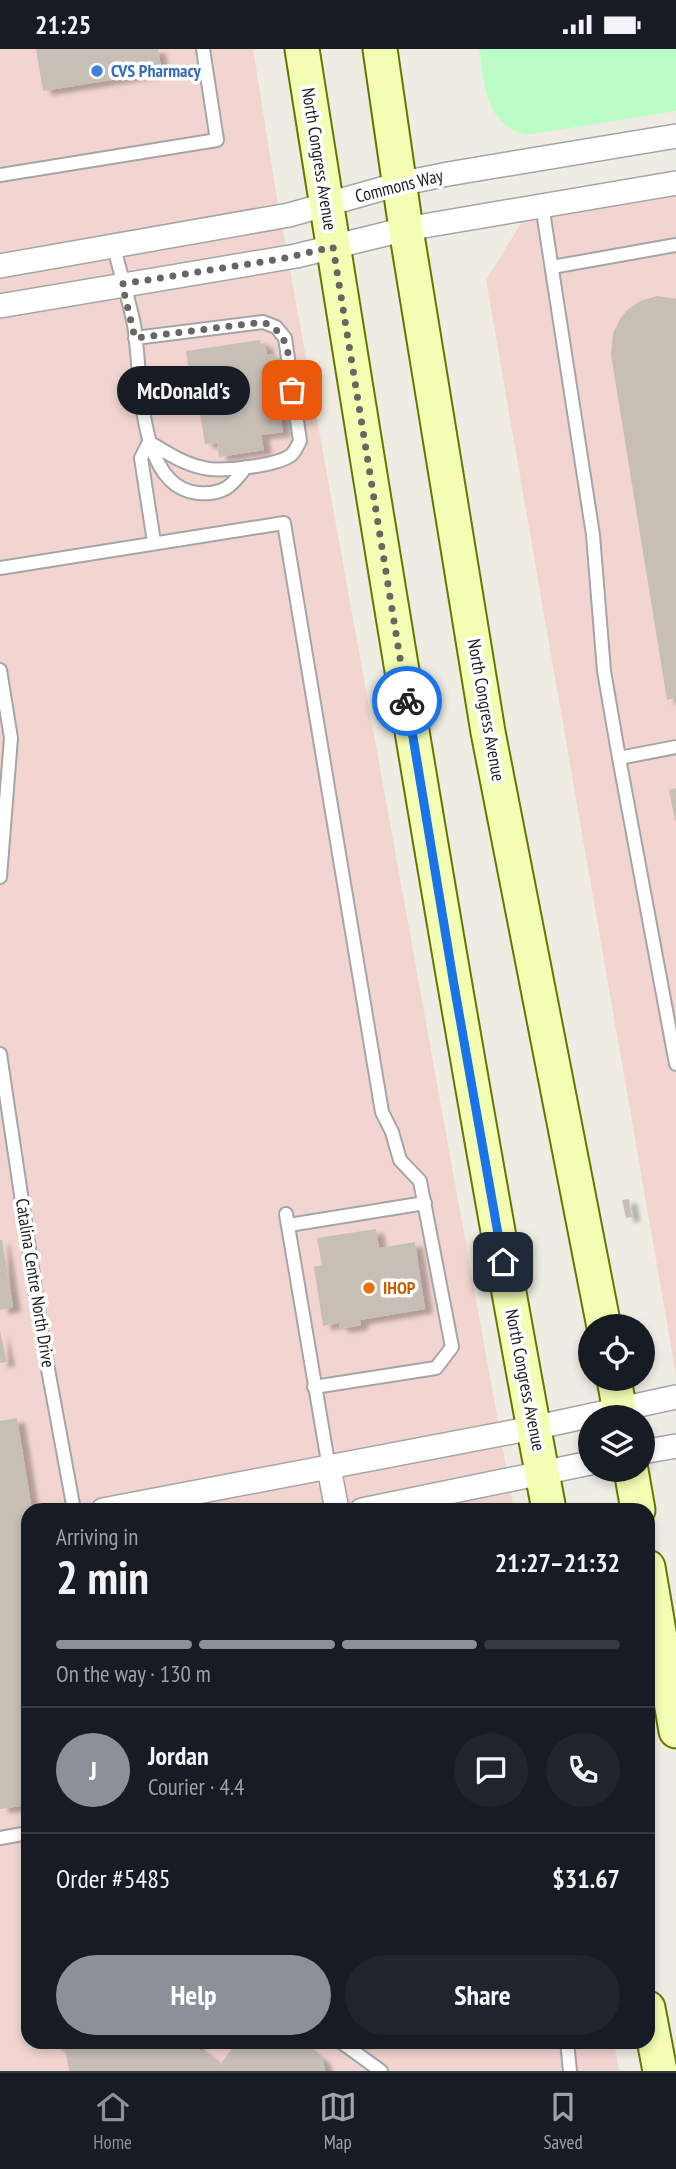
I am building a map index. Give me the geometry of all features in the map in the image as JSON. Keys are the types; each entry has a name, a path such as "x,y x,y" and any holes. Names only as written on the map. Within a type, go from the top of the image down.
{"main road":[{"name":"North Congress Avenue","path":"302,49 454,985 548,1503"},
{"name":"North Congress Avenue","path":"380,49 406,229 488,732 601,1314"},
{"path":"633,1482 637,1503"},
{"path":"655,1608 676,1731"},
{"path":"655,2045 660,2071"}],"street":[{"name":"Commons Way","path":"0,266 289,215 399,184 676,137"},
{"path":"0,306 280,259 406,229 676,183"},
{"path":"141,1503 533,1428 618,1402 676,1397"},
{"path":"655,1450 676,1446"},
{"path":"396,1503 578,1466"},
{"path":"329,1468 336,1503"}],"lane":[{"path":"0,175 218,140 203,49"},
{"path":"542,205 593,535 604,671 676,1064"},
{"path":"552,267 676,245"},
{"path":"114,247 135,338 149,442 163,472 175,485 194,492 211,493 231,487 246,467"},
{"path":"135,338 263,322 276,327 285,338 300,441 292,454 280,461 246,467 207,469 184,463 149,442"},
{"path":"149,442 141,458 154,542"},
{"path":"0,568 284,523 382,1112 392,1132 400,1160 420,1181 452,1347 436,1368 314,1387"},
{"path":"0,670 11,738 0,877"},
{"path":"619,758 676,747"},
{"name":"Catalina Centre North Drive","path":"0,1054 43,1342 73,1503"},
{"path":"329,1468 288,1220 425,1203"},
{"path":"0,1838 21,1834"},
{"path":"351,2049 381,2071"},
{"path":"568,2049 570,2071"}],"shaded area":[{"path":"0,49 253,49 276,192 513,1503 21,1503 21,2049 615,2049 619,2071 0,2071"},
{"path":"676,195 676,1375 486,280 522,222"}],"green space":[{"path":"479,49 676,49 676,111 526,135 502,122 494,112 485,89"}],"building":[{"name":"CVS Pharmacy","path":"36,49 158,49 161,67 155,68 156,73 43,91"},
{"path":"657,296 676,299 676,698 667,700 611,355 613,333 627,310 640,301"},
{"path":"260,340 261,344 265,343 267,355 275,354 285,413 280,413 283,432 261,435 264,450 219,457 217,443 205,444 193,372 189,372 186,351"},
{"path":"676,788 676,821 675,821 669,790"},
{"path":"629,1199 632,1217 626,1218 622,1200"},
{"name":"IHOP","path":"376,1229 379,1248 415,1242 425,1309 360,1320 361,1325 352,1327 340,1328 339,1323 323,1326 314,1267 322,1265 317,1238"},
{"path":"0,1240 13,1307 0,1310"},
{"path":"0,1331 7,1362 0,1363"},
{"path":"17,1418 31,1503 21,1503 21,1806 0,1809 0,1421"},
{"path":"61,2049 199,2049 220,2065 232,2049 309,2049 323,2060 325,2071 69,2071 66,2053"}],"way so far":[{"path":"292,390 285,338 276,327 263,322 135,338 122,284 280,259 333,247 407,701"}],"place":[{"name":"CVS Pharmacy","path":"97,71"},
{"name":"McDonald's","path":"292,390"},
{"name":"IHOP","path":"369,1288"}],"route":[{"path":"407,701 503,1262"}]}
